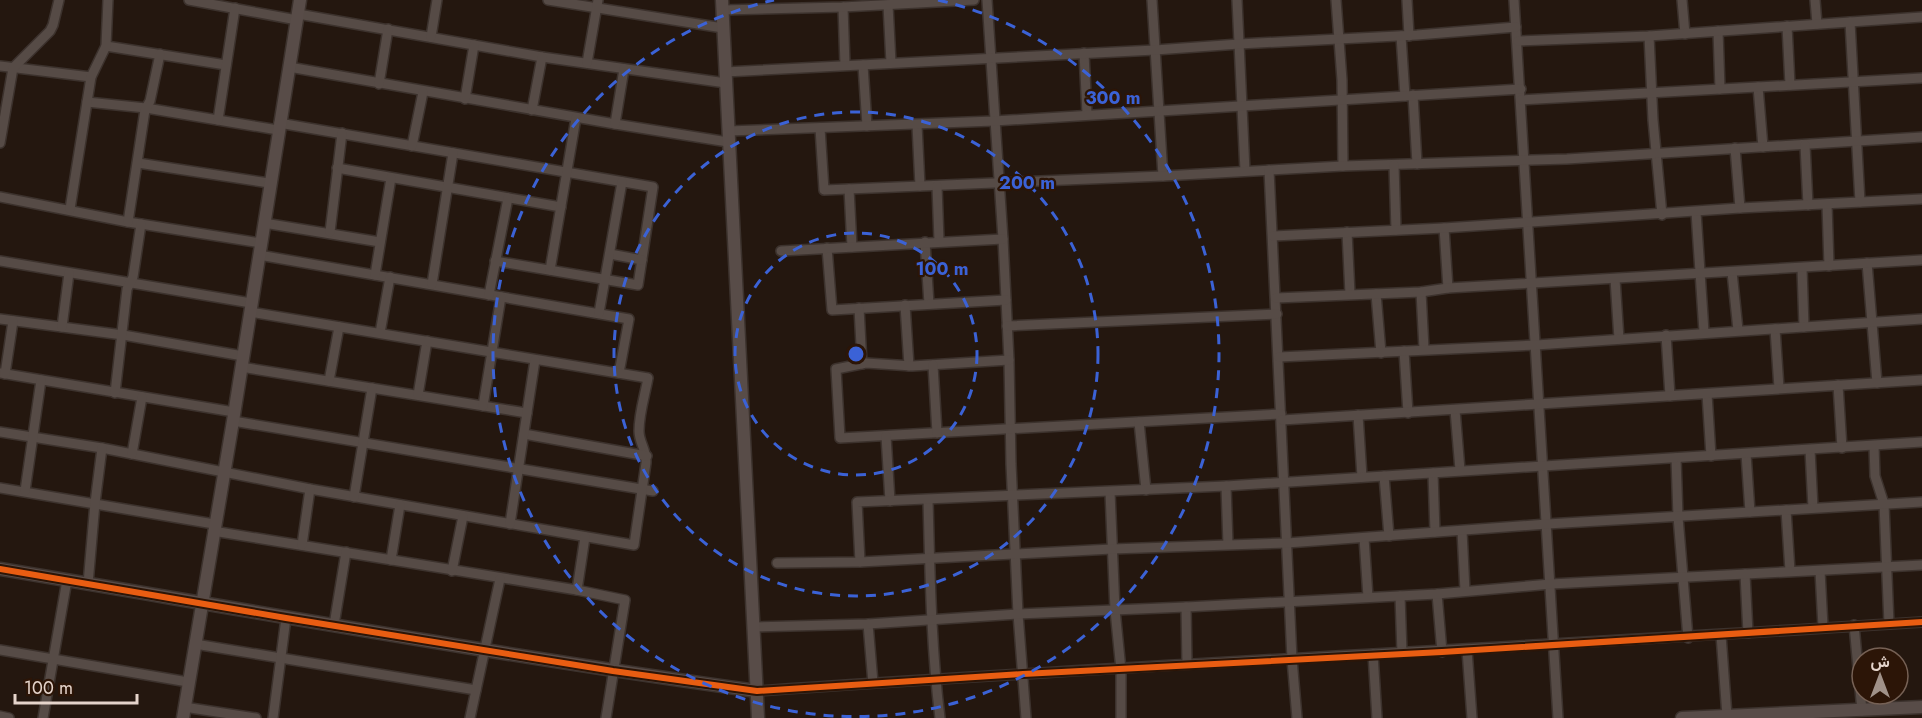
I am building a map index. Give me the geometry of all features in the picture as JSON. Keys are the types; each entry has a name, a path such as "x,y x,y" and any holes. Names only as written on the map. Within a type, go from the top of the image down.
{"street":[{"path":"0,143 13,68 50,31 59,0"},
{"path":"70,209 91,77 105,46 108,0"},
{"path":"189,0 235,9 388,29 542,57 624,69 726,77 845,65 1405,36 1516,27"},
{"path":"256,718 184,713 300,0"},
{"path":"431,37 437,0"},
{"path":"548,0 597,4 723,28"},
{"path":"758,718 722,5 814,4 843,7 974,0"},
{"path":"987,0 1003,239 1012,494 1026,718"},
{"path":"1152,0 1163,176"},
{"path":"1237,0 1245,171"},
{"path":"1336,0 1342,99 1343,166"},
{"path":"1407,0 1405,36 1417,164"},
{"path":"1514,0 1558,718"},
{"path":"1682,0 1685,34"},
{"path":"1815,0 1817,24"},
{"path":"586,63 597,4"},
{"path":"888,5 891,63"},
{"path":"843,7 845,65"},
{"path":"218,120 235,9"},
{"path":"1518,41 1685,34 1922,17"},
{"path":"1850,22 1860,202"},
{"path":"1787,26 1790,85"},
{"path":"379,84 388,29"},
{"path":"1718,31 1720,89"},
{"path":"1649,36 1651,92 1662,214"},
{"path":"465,99 474,45"},
{"path":"105,46 226,65"},
{"path":"128,222 146,108 150,101 160,54"},
{"path":"1084,54 1087,114"},
{"path":"532,110 542,57"},
{"path":"863,65 867,126"},
{"path":"0,66 91,77"},
{"path":"289,67 576,118 728,137 820,128 994,121 1521,89"},
{"path":"615,124 624,69"},
{"path":"1521,100 1922,78"},
{"path":"1758,87 1763,147"},
{"path":"412,146 423,92"},
{"path":"87,102 342,134 652,187 638,285 495,261"},
{"path":"550,270 576,118"},
{"path":"916,125 920,186"},
{"path":"820,128 824,190 1657,154 1922,137"},
{"path":"330,232 342,134"},
{"path":"1805,145 1808,205"},
{"path":"1735,148 1740,208"},
{"path":"432,284 453,153"},
{"path":"138,164 269,183"},
{"path":"1394,165 1396,230"},
{"path":"337,168 561,207"},
{"path":"1269,170 1289,601 1297,718"},
{"path":"375,275 391,178"},
{"path":"599,313 622,182"},
{"path":"937,186 939,241"},
{"path":"849,189 852,247"},
{"path":"0,197 70,209 375,275 629,319 619,373"},
{"path":"489,295 508,198"},
{"path":"1273,236 1528,224 1740,208 1922,199"},
{"path":"1827,204 1829,266"},
{"path":"1696,212 1704,332"},
{"path":"264,223 380,242"},
{"path":"115,393 129,282 133,277 141,224"},
{"path":"1444,228 1448,288"},
{"path":"1347,232 1350,294"},
{"path":"781,251 1003,239"},
{"path":"925,242 929,304"},
{"path":"828,248 832,310 1006,300"},
{"path":"610,254 642,260"},
{"path":"1276,298 1421,292 1448,288 1922,260"},
{"path":"0,261 129,282 339,327 648,378 639,430 640,441 646,456 648,490 634,545 310,489 102,448 0,432"},
{"path":"1867,263 1877,383"},
{"path":"1802,268 1804,327"},
{"path":"1732,272 1738,330"},
{"path":"62,327 69,273"},
{"path":"380,333 390,277"},
{"path":"1615,279 1619,339"},
{"path":"1421,292 1424,349"},
{"path":"1376,294 1381,353"},
{"path":"483,406 501,297"},
{"path":"905,305 909,366"},
{"path":"859,308 862,364"},
{"path":"1007,327 1277,314"},
{"path":"1279,357 1536,345 1922,318"},
{"path":"0,319 123,335 329,381 527,413"},
{"path":"13,321 3,374 142,397 363,443 648,490"},
{"path":"329,381 339,327"},
{"path":"1775,329 1779,388"},
{"path":"1665,335 1670,396"},
{"path":"418,395 427,341"},
{"path":"1404,351 1408,413"},
{"path":"510,524 535,360"},
{"path":"1009,360 909,366 862,364 836,369 840,438 1139,422 1408,413 1922,380"},
{"path":"933,365 938,433"},
{"path":"24,491 41,380"},
{"path":"1838,385 1842,448"},
{"path":"354,497 372,388"},
{"path":"1707,394 1711,456"},
{"path":"132,454 142,397"},
{"path":"1455,410 1460,470"},
{"path":"1358,415 1362,477"},
{"path":"1139,422 1146,490"},
{"path":"524,434 646,456"},
{"path":"886,436 890,501"},
{"path":"860,562 857,502 1226,486 1922,442"},
{"path":"1874,446 1875,476 1884,504 1889,624"},
{"path":"88,584 102,448"},
{"path":"1810,450 1813,508"},
{"path":"1746,454 1750,512"},
{"path":"1676,458 1682,578 1688,638"},
{"path":"1433,473 1436,532"},
{"path":"1384,476 1389,536"},
{"path":"1226,486 1228,544"},
{"path":"0,488 95,503 302,545 577,590 625,600 606,718"},
{"path":"302,545 310,489"},
{"path":"1110,492 1115,610 1121,669 1121,718"},
{"path":"928,500 931,620 940,718"},
{"path":"777,563 1016,556 1112,549 1287,543 1547,524 1922,502"},
{"path":"391,560 400,505"},
{"path":"1786,510 1790,571"},
{"path":"452,571 463,516"},
{"path":"1462,531 1465,591"},
{"path":"577,590 585,537"},
{"path":"1364,538 1368,597"},
{"path":"334,625 346,552"},
{"path":"754,627 868,624 1018,614 1400,596 1551,584 1922,565"},
{"path":"0,569 613,671 757,691 1187,664 1688,638 1922,622"},
{"path":"1820,571 1823,627"},
{"path":"1745,574 1748,633"},
{"path":"470,718 500,579"},
{"path":"43,718 67,580"},
{"path":"1437,594 1442,652"},
{"path":"1400,596 1402,652"},
{"path":"1186,607 1187,664"},
{"path":"273,718 286,618"},
{"path":"868,624 873,683"},
{"path":"1854,625 1862,711"},
{"path":"1721,635 1727,716"},
{"path":"195,644 476,690"},
{"path":"0,650 188,682"},
{"path":"1467,650 1472,718"},
{"path":"1373,654 1377,718"},
{"path":"1682,718 1848,715 1862,711 1922,707"},
{"path":"0,716 9,718"}],"cycle path":[{"path":"0,569 613,671 757,691 1922,622"}]}
